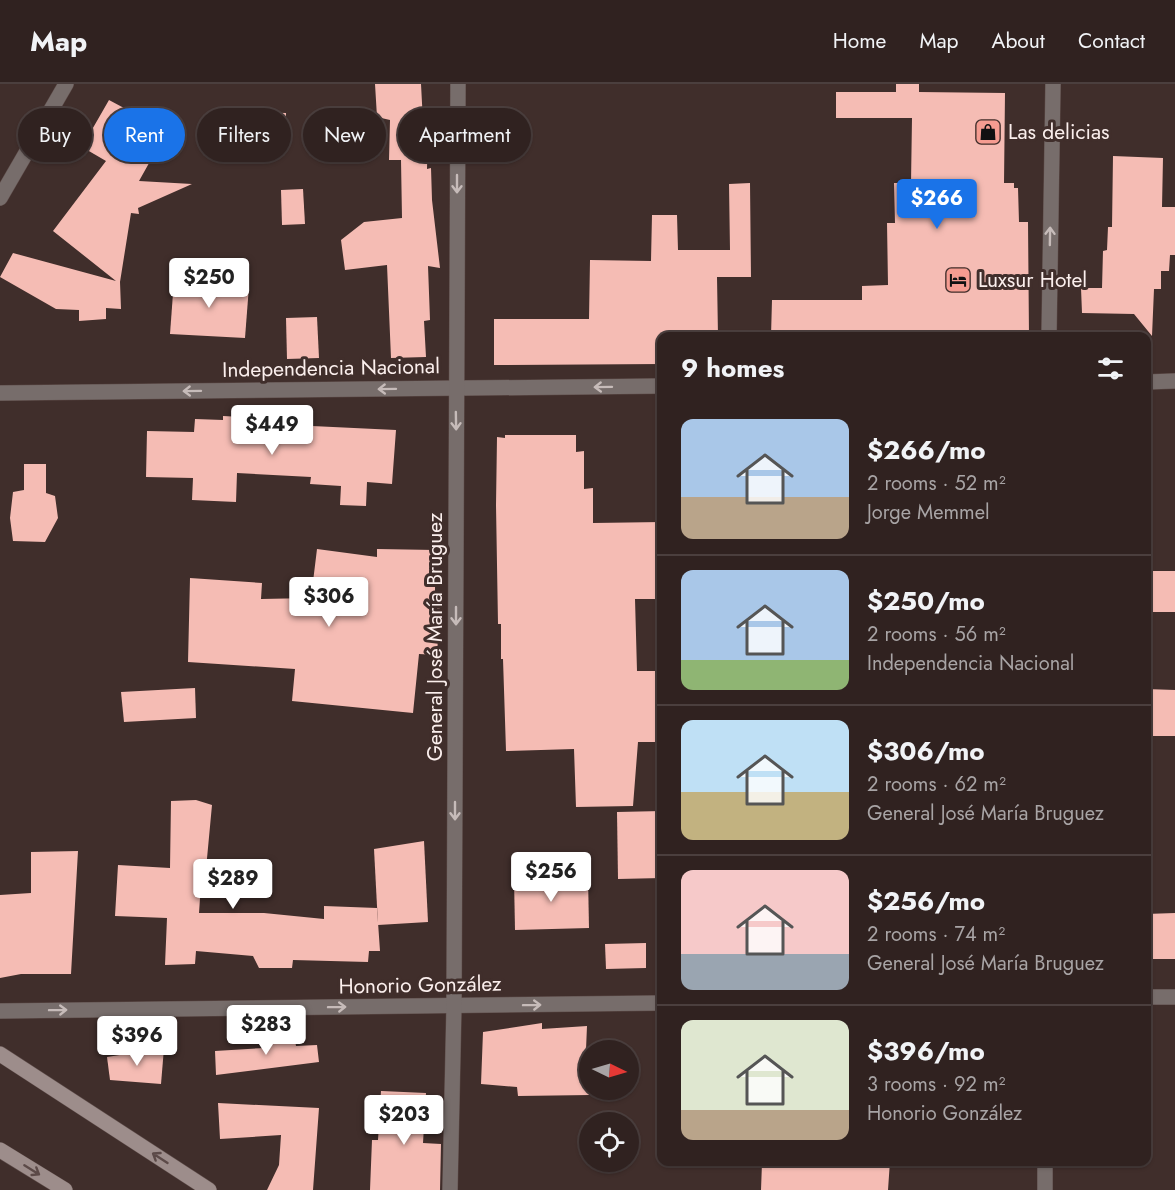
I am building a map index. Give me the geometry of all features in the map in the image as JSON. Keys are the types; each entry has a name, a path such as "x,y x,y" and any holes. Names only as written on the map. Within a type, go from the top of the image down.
{"main road":[{"path":"0,1054 209,1190"},
{"path":"0,1150 64,1190"}],"street":[{"path":"0,198 66,84"},
{"name":"General José María Bruguez","path":"450,1190 454,1005 458,84"},
{"path":"1049,332 1053,84"},
{"path":"1151,381 1175,381"},
{"name":"Independencia Nacional","path":"0,393 657,386"},
{"path":"1151,997 1175,997"},
{"name":"Honorio González","path":"0,1011 657,1003"},
{"path":"1045,1166 1045,1190"}],"building":[{"path":"375,84 421,84 422,108 398,108 398,160 389,160 390,120 386,119 386,108 376,108"},
{"path":"896,84 919,84 919,92 1005,93 1004,183 1014,183 1014,188 1018,188 1019,222 1028,222 1029,332 771,332 772,300 862,300 862,286 888,285 887,223 895,223 894,183 911,183 912,118 836,118 836,92 896,92"},
{"path":"109,100 124,108 104,108"},
{"path":"222,107 247,107 247,108"},
{"path":"104,109 104,160 92,153 92,130"},
{"path":"1113,156 1163,158 1162,207 1175,207 1175,255 1170,255 1169,271 1161,271 1161,289 1154,289 1152,336 1134,314 1082,313 1081,288 1102,288 1103,251 1107,250 1108,227 1112,227"},
{"path":"105,162 150,162 139,181 192,184 138,208 139,214 131,213 120,282 121,309 106,308 106,319 79,321 79,310 56,309 0,277 13,253 116,281 53,231"},
{"path":"401,162 427,162 427,169 431,168 432,200 440,268 428,266 430,320 424,321 426,357 391,358 387,265 345,270 341,240 364,222 402,218"},
{"path":"750,183 751,277 717,277 718,332 657,332 657,364 494,365 494,319 589,319 590,260 651,261 652,215 677,215 678,250 730,250 729,184"},
{"path":"303,189 305,224 282,225 281,190"},
{"path":"174,280 249,286 245,338 170,334"},
{"path":"317,317 319,358 287,359 286,318"},
{"path":"223,416 282,419 312,426 396,430 392,484 367,482 366,506 340,505 341,486 310,484 311,477 237,473 236,502 192,500 193,478 146,477 147,431 194,432 195,419 223,420"},
{"path":"505,435 576,435 576,452 584,451 584,489 593,488 593,523 657,522 657,599 635,599 637,671 657,671 657,742 638,742 633,806 576,807 574,749 506,751 501,624 498,624 496,505 497,437 505,438"},
{"path":"24,464 46,464 46,493 55,496 58,518 45,542 13,541 10,518 13,492 24,490"},
{"path":"317,549 377,557 377,549 435,550 435,603 440,603 437,655 419,654 413,713 292,701 295,669 188,662 190,578 262,583 261,599 311,598"},
{"path":"1151,571 1175,571 1175,612 1151,612"},
{"path":"195,688 196,718 124,722 121,692"},
{"path":"1151,689 1175,690 1175,736 1151,736"},
{"path":"196,800 212,805 206,869 202,869 199,913 264,913 324,919 324,906 377,908 380,951 369,951 368,962 293,960 292,968 259,968 253,956 196,951 195,964 165,965 167,918 115,916 118,865 170,868 171,801"},
{"path":"657,811 657,878 618,879 617,812"},
{"path":"424,841 428,922 378,925 374,849"},
{"path":"78,851 71,974 21,974 0,978 0,895 31,893 31,852"},
{"path":"588,877 589,928 515,930 514,878"},
{"path":"1175,913 1175,959 1152,959 1151,914"},
{"path":"646,943 646,968 606,969 605,944"},
{"path":"542,1023 542,1029 587,1026 586,1040 579,1040 579,1095 518,1096 517,1087 481,1084 483,1032"},
{"path":"294,1034 296,1046 317,1045 319,1062 216,1075 215,1051 264,1048 263,1038"},
{"path":"164,1048 161,1084 110,1080 107,1057"},
{"path":"381,1091 426,1093 423,1143 441,1144 440,1190 370,1190 372,1140 378,1140"},
{"path":"218,1103 319,1108 313,1190 267,1190 279,1165 281,1135 220,1139"},
{"path":"762,1166 890,1166 888,1190 761,1190"}],"place":[{"name":"Las delicias","path":"988,132"},
{"name":"Luxsur Hotel","path":"958,280"}]}
